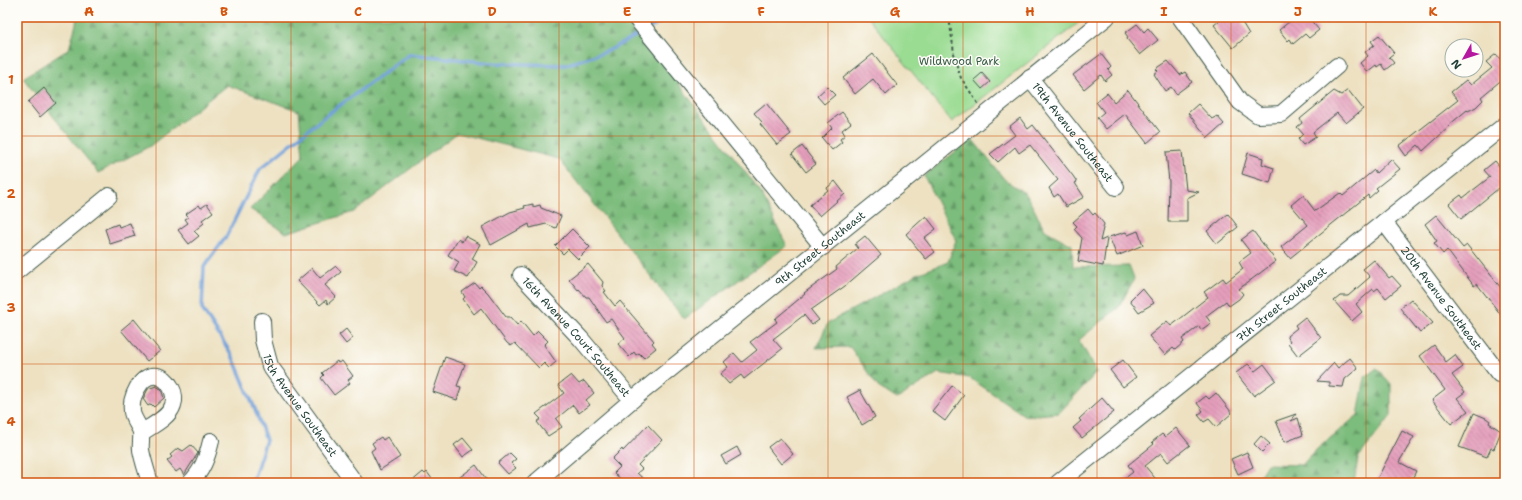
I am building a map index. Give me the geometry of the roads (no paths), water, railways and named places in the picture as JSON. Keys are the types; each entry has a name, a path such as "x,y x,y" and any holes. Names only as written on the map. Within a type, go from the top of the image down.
{"street":[{"path":"635,17 823,247"},
{"name":"9th Street Southeast","path":"535,483 632,400 1107,17"},
{"path":"1180,17 1240,102 1258,115 1281,114 1337,66"},
{"name":"19th Avenue Southeast","path":"1030,78 1116,187"},
{"name":"7th Street Southeast","path":"1058,483 1505,125"},
{"path":"17,271 109,196"},
{"name":"20th Avenue Southeast","path":"1384,222 1498,374"},
{"name":"16th Avenue Court Southeast","path":"521,274 582,339 632,400"},
{"name":"15th Avenue Southeast","path":"262,321 262,340 270,366 355,483"},
{"path":"141,433 141,448 150,483"},
{"path":"190,483 198,475 206,459 211,442"}],"waterway":[{"path":"650,28 670,17"},
{"path":"252,483 266,440 255,409 232,355 202,309 204,267 226,237 260,169 324,117 410,54 492,63 565,65 608,51 641,33"}],"park label":[{"name":"Wildwood Park","path":"959,61"}]}
